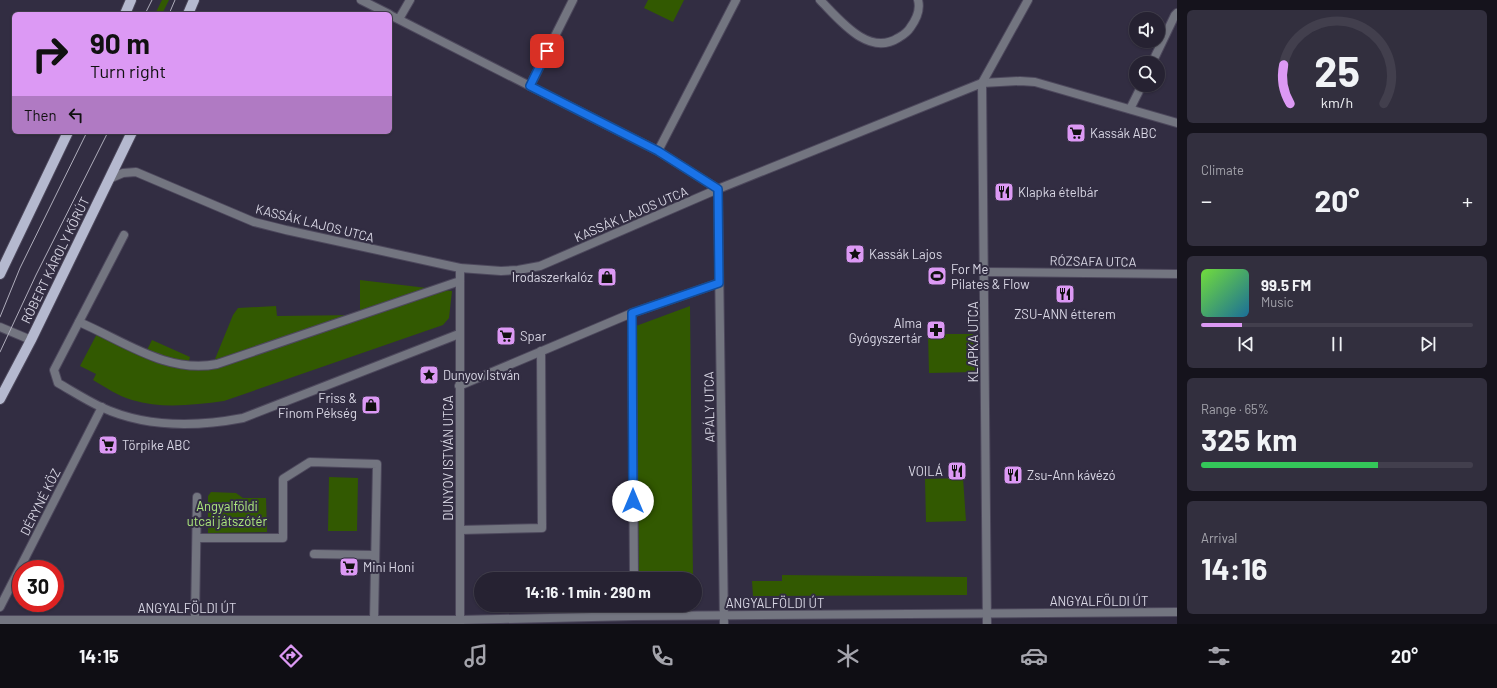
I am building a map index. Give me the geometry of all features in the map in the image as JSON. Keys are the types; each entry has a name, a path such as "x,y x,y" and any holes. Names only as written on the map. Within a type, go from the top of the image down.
{"main road":[{"path":"125,12 132,0"},
{"path":"189,12 194,0"},
{"path":"0,274 67,134"},
{"name":"RÓBERT KÁROLY KÖRÚT","path":"0,399 31,340 131,134"}],"street":[{"path":"361,0 385,12"},
{"path":"399,19 410,0"},
{"path":"530,86 573,0"},
{"path":"658,151 736,0"},
{"path":"820,0 854,34 869,41 883,44 894,41 907,33 916,19 919,5 918,0"},
{"name":"KLAPKA UTCA","path":"987,624 985,272 982,83 1028,0"},
{"path":"1155,56 1175,14 1177,13"},
{"path":"392,16 658,151 718,189"},
{"name":"KASSÁK LAJOS UTCA","path":"109,179 123,173 136,172 254,222 460,268 501,271 540,266 718,189 982,83 1020,81 1035,82 1177,123"},
{"path":"1130,110 1139,92"},
{"name":"APÁLY UTCA","path":"718,189 724,624"},
{"path":"124,235 54,370 58,383 102,407 131,416 176,424 212,424 243,418 459,334"},
{"name":"DUNYOV ISTVÁN UTCA","path":"460,268 460,622"},
{"name":"RÓZSAFA UTCA","path":"985,272 1177,274"},
{"path":"79,322 160,360 187,366 204,366 218,364 460,281"},
{"path":"459,386 632,313 719,283"},
{"path":"632,313 634,572"},
{"path":"0,327 31,340"},
{"path":"460,530 542,528 541,351"},
{"name":"DÉRYNÉ KÖZ","path":"0,607 102,407"},
{"path":"196,538 283,538 282,479 310,462 377,464 374,555 374,620"},
{"path":"195,619 197,497"},
{"path":"314,554 374,555"},
{"name":"ANGYALFÖLDI ÚT","path":"0,620 183,622 195,619 460,622 634,616 1177,612"}],"green space":[{"path":"162,0 169,0 163,12 156,12"},
{"path":"648,0 684,0 673,22 644,8"},
{"path":"360,280 452,291 449,318 443,325 224,401 201,404 155,405 127,398 93,380 96,374 80,366 99,330 146,352 152,340 190,357 188,364 213,364 233,315 238,308 276,306 277,316 360,315"},
{"path":"690,306 693,572 639,572 636,326"},
{"path":"928,334 973,334 975,372 929,373"},
{"path":"329,477 358,478 357,531 328,531"},
{"path":"963,478 966,521 926,522 925,479"},
{"name":"Angyalföldi utcai játszótér","path":"211,492 236,493 243,498 266,498 267,532 208,533 208,496"},
{"path":"782,575 967,577 967,595 753,596 752,581 782,581"}],"tram line":[{"path":"146,12 152,0"},
{"path":"170,12 175,0"},
{"path":"0,317 20,268 86,134"},
{"path":"0,352 36,275 107,134"}],"place":[{"name":"Kassák ABC","path":"1076,133"},
{"name":"Klapka ételbár","path":"1004,192"},
{"name":"Kassák Lajos","path":"855,254"},
{"name":"For Me Pilates & Flow","path":"937,276"},
{"name":"Irodaszerkalóz","path":"607,277"},
{"name":"ZSU-ANN étterem","path":"1065,294"},
{"name":"Alma Gyógyszertár","path":"936,330"},
{"name":"Spar","path":"506,336"},
{"name":"Dunyov István","path":"429,375"},
{"name":"Friss & Finom Pékség","path":"371,405"},
{"name":"Törpike ABC","path":"108,445"},
{"name":"VOILÁ","path":"957,471"},
{"name":"Zsu-Ann kávézó","path":"1013,475"},
{"name":"Mini Honi","path":"349,567"}],"route":[{"path":"547,51 530,86 658,151 718,189 719,283 632,313 633,501"}]}
